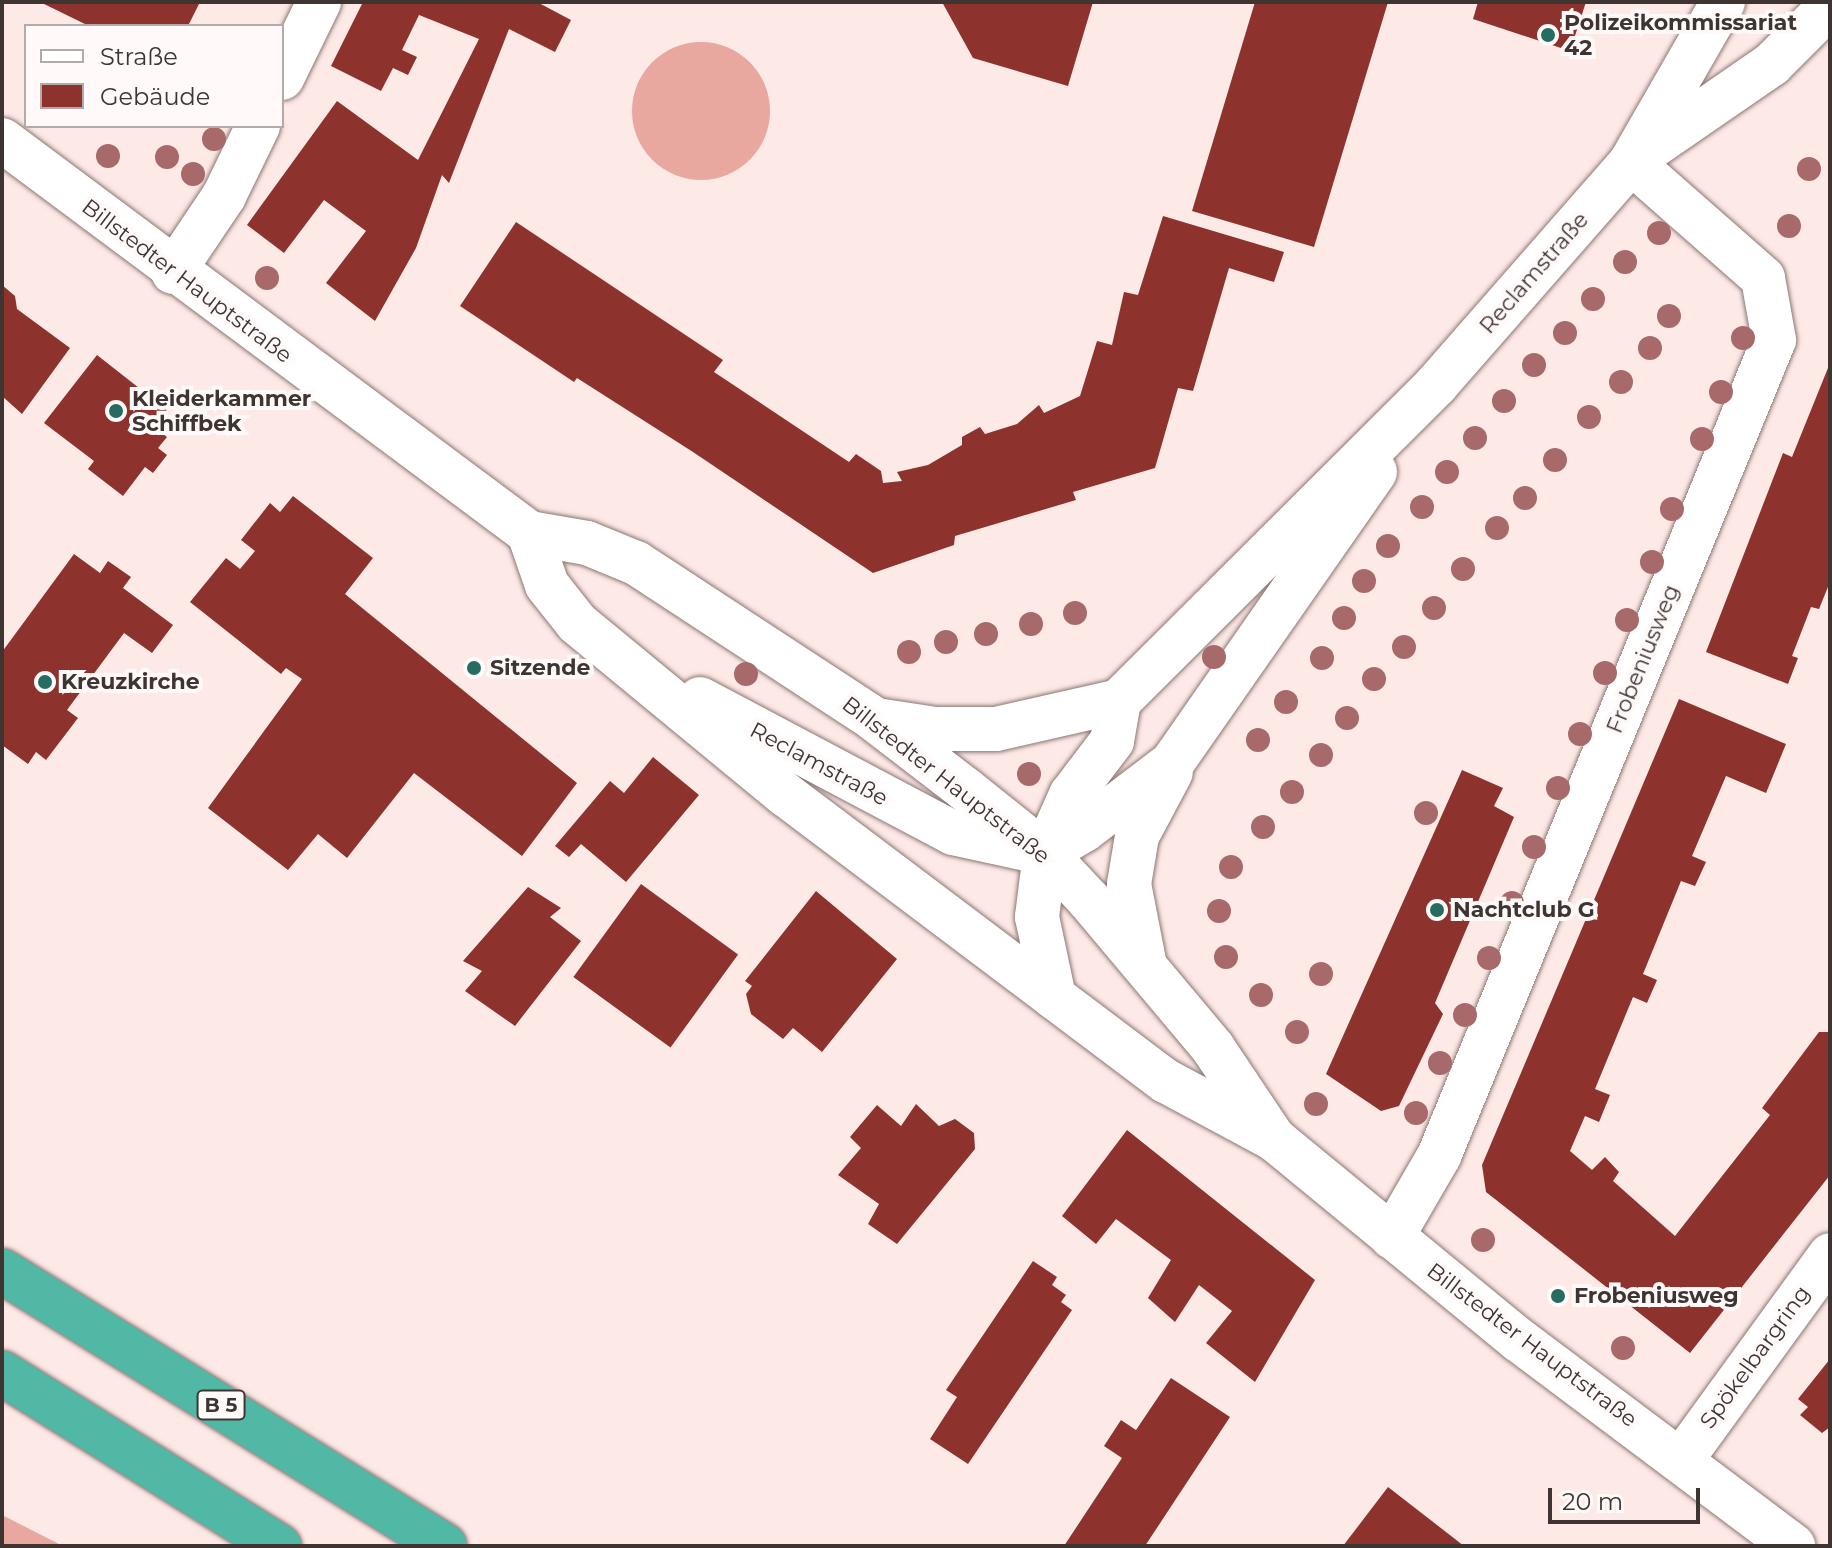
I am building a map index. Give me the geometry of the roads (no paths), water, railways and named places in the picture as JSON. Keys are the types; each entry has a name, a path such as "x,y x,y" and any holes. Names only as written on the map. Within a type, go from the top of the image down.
{"highway":[{"name":"B 5","path":"2,1271 445,1546"},
{"path":"2,1373 279,1546"}],"street":[{"path":"284,74 319,2"},
{"name":"Reclamstraße","path":"1119,701 1436,385 1631,162 1723,2"},
{"name":"Reclamstraße","path":"1631,162 1772,64 1830,6"},
{"path":"173,272 224,196 257,128"},
{"name":"Billstedter Hauptstraße","path":"2,140 173,272 529,533 587,543 636,563 874,719 1045,853 1144,963 1213,1048 1274,1139"},
{"name":"Frobeniusweg","path":"1392,1237 1439,1156 1774,340 1763,278 1631,162"},
{"name":"Reclamstraße","path":"1144,963 1131,872 1137,836 1181,752 1436,385"},
{"name":"Billstedter Hauptstraße","path":"529,533 547,585 577,623 786,795 1166,1081 1274,1139 1519,1340 1682,1459 1793,1546"},
{"name":"Reclamstraße","path":"604,646 927,821 989,845 1045,853 1118,806 1181,752"},
{"path":"874,719 935,729 996,729 1119,701 1112,741 1071,795 1045,853 1037,917 1054,997"},
{"name":"Spökelbargring","path":"1682,1459 1830,1255"}],"place":[{"name":"Polizeikommissariat 42","path":"1548,35"},
{"name":"Kleiderkammer Schiffbek","path":"116,411"},
{"name":"Sitzende","path":"474,668"},
{"name":"Kreuzkirche","path":"45,682"},
{"name":"Nachtclub G","path":"1437,910"},
{"name":"Frobeniusweg","path":"1558,1296"}]}
